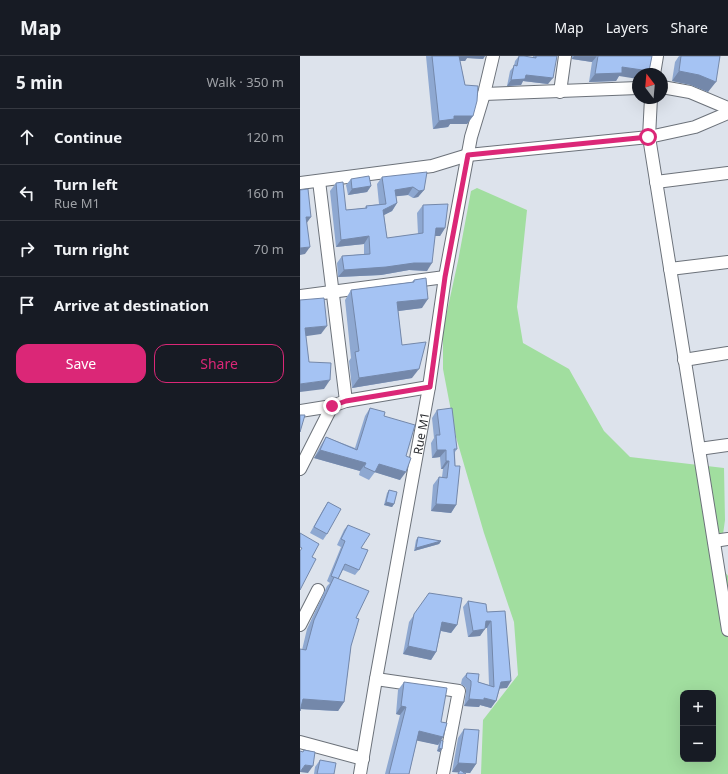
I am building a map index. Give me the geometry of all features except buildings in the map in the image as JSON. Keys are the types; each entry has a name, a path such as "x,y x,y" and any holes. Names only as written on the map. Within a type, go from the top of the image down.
{"street":[{"name":"Rue M1","path":"360,774 430,387 445,277 471,137 484,94 493,56"},
{"path":"560,92 565,56"},
{"path":"655,68 657,56"},
{"path":"484,94 632,88"},
{"path":"668,88 690,92 728,108"},
{"path":"651,104 648,137 728,630"},
{"path":"300,183 432,166 468,155 648,137 695,127 728,113"},
{"path":"656,182 728,173"},
{"path":"319,181 346,401"},
{"path":"670,269 728,262"},
{"path":"300,296 445,277"},
{"path":"684,360 728,353"},
{"path":"300,411 332,406 346,401 430,387"},
{"path":"300,469 332,406"},
{"path":"699,449 728,445"},
{"path":"714,541 728,539"},
{"path":"300,625 318,590"},
{"path":"376,679 459,691 443,774"},
{"path":"300,742 363,758"}],"green space":[{"path":"477,188 527,210 517,307 523,343 569,369 604,431 630,457 724,468 725,520 719,564 728,576 728,774 481,774 483,720 518,675 514,622 484,533 456,437 443,369 443,330 471,191"}],"route":[{"path":"332,406 346,401 430,387 445,277 468,155 648,137"}]}
